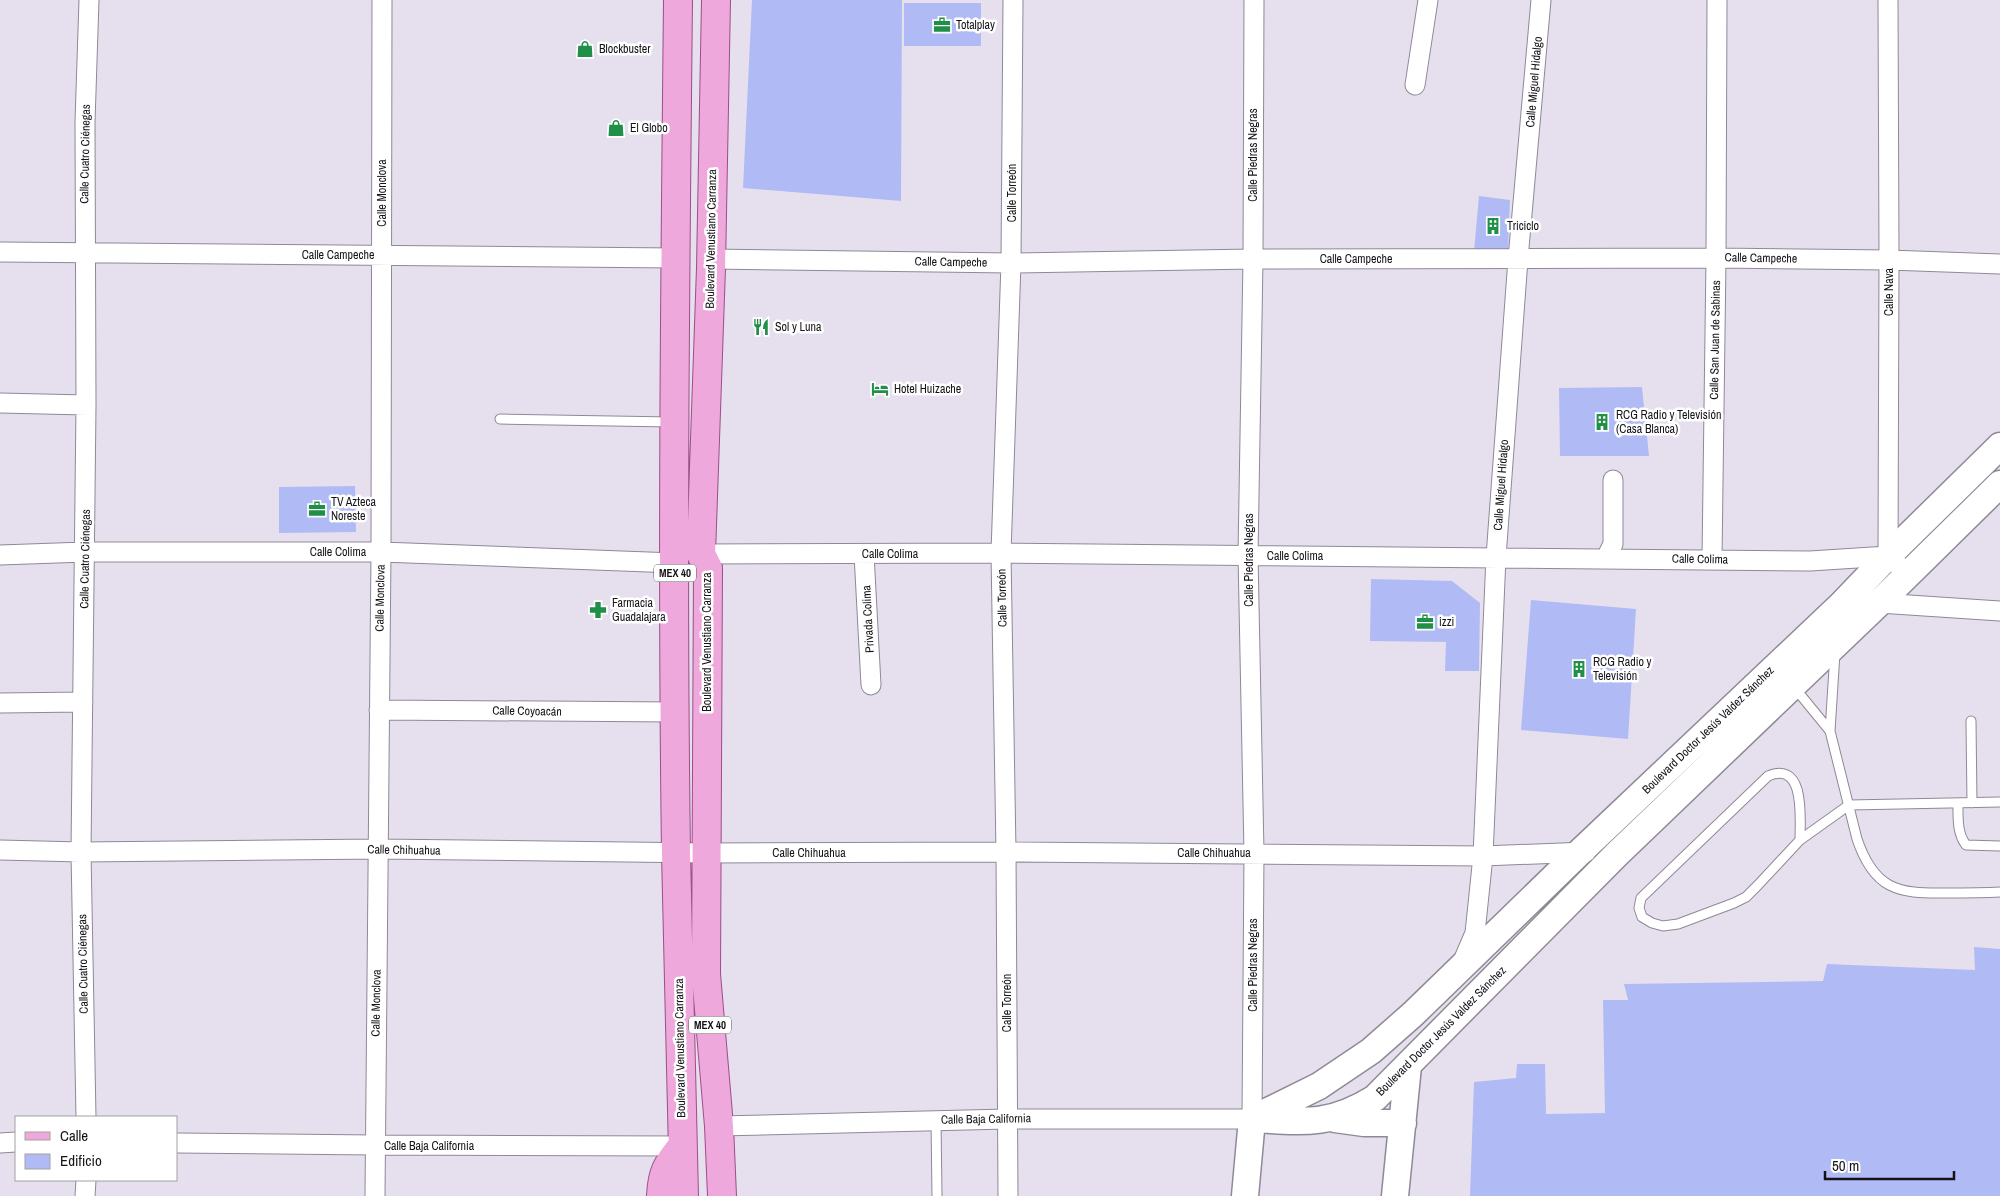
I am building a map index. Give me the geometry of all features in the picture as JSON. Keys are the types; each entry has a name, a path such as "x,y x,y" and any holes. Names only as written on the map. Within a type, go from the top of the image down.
{"main road":[{"name":"Boulevard Venustiano Carranza","path":"678,0 674,422 675,712 676,853 684,1196"},
{"name":"Boulevard Venustiano Carranza","path":"716,0 711,259 701,554 708,568 706,974 719,1126 722,1196"},
{"name":"Boulevard Doctor Jesús Valdez Sánchez","path":"1252,1119 1302,1122 1332,1119 1356,1110 1375,1098 1618,854 1792,685 1838,626 1888,556 2000,446"},
{"name":"Boulevard Doctor Jesús Valdez Sánchez","path":"1252,1119 1319,1086 1364,1056 1426,1002 1580,852 1838,626 1879,603 2000,484"},
{"path":"1426,1002 1447,1025"},
{"path":"1395,1196 1408,1066"},
{"path":"1245,1196 1252,1119"},
{"path":"1332,1119 1364,1123 1403,1123"},
{"path":"661,1196 662,1179 666,1166 682,1146"}],"street":[{"name":"Calle Cuatro Ciénegas","path":"86,1116 81,852 86,405 85,122 89,0"},
{"name":"Calle Monclova","path":"375,1196 381,552 382,0"},
{"name":"Calle Torreón","path":"1008,1196 1006,852 1001,553 1011,263 1013,0"},
{"name":"Calle Piedras Negras","path":"1252,1119 1254,853 1248,555 1253,259 1254,0"},
{"path":"1415,85 1428,0"},
{"name":"Calle Miguel Hidalgo","path":"1460,968 1474,933 1483,856 1496,557 1518,259 1541,0"},
{"name":"Calle San Juan de Sabinas","path":"1712,559 1717,0"},
{"name":"Calle Nava","path":"1888,0 1890,260 1888,556"},
{"name":"Calle Campeche","path":"0,252 676,258"},
{"name":"Calle Campeche","path":"711,259 1011,263 1253,259 1716,258 1890,260 2000,264"},
{"path":"0,403 86,405"},
{"path":"1606,558 1613,544 1614,480"},
{"name":"Calle Colima","path":"0,555 85,552 381,552 675,563"},
{"name":"Calle Colima","path":"701,554 1001,553 1810,561 1888,556"},
{"name":"Privada Colima","path":"864,554 872,685"},
{"path":"1888,556 1908,574"},
{"path":"1879,603 2000,611"},
{"path":"0,702 83,702"},
{"name":"Calle Coyoacán","path":"379,710 675,712"},
{"name":"Calle Chihuahua","path":"0,850 81,852 378,849 706,854 1006,852 1483,856 1580,852 1618,854"},
{"name":"Calle Baja California","path":"719,1126 1007,1118 1252,1119"},
{"path":"0,1143 15,1142"},
{"name":"Calle Baja California","path":"178,1143 375,1146 682,1146"},
{"path":"85,1196 86,1181"}],"lane":[{"path":"500,419 674,422"},
{"path":"1838,626 1830,731 1863,856 1871,869 1892,886 1916,894 2000,892"},
{"path":"1792,685 1830,731"},
{"path":"1971,721 1972,803"},
{"path":"1800,840 1800,798 1795,783 1785,774 1775,773 1768,776 1642,898 1639,908 1642,917 1652,923 1663,926 1678,924 1746,897 1800,840 1849,805 2000,802"},
{"path":"1958,803 1959,831 1966,845 2000,846"},
{"path":"936,1120 937,1196"}],"building":[{"path":"752,0 902,0 901,201 743,188"},
{"name":"Totalplay","path":"904,3 981,3 981,46 904,46"},
{"name":"Triciclo","path":"1479,196 1510,200 1508,251 1474,251"},
{"name":"RCG Radio y Televisión (Casa Blanca)","path":"1642,387 1649,456 1560,456 1559,388"},
{"name":"TV Azteca Noreste","path":"355,486 356,532 279,533 279,487"},
{"name":"izzi","path":"1371,579 1452,581 1480,603 1479,671 1445,671 1446,642 1370,641"},
{"name":"RCG Radio y Televisión","path":"1531,600 1636,609 1628,739 1521,730"},
{"path":"1974,947 2000,949 2000,1196 1470,1196 1474,1082 1516,1078 1517,1064 1545,1064 1546,1114 1605,1113 1603,1000 1628,1000 1624,984 1823,981 1827,964 1975,970"}],"place":[{"name":"Totalplay","path":"942,25"},
{"name":"Blockbuster","path":"585,49"},
{"name":"El Globo","path":"616,128"},
{"name":"Triciclo","path":"1493,226"},
{"name":"Sol y Luna","path":"761,327"},
{"name":"Hotel Huizache","path":"880,389"},
{"name":"RCG Radio y Televisión (Casa Blanca)","path":"1602,422"},
{"name":"TV Azteca Noreste","path":"317,509"},
{"name":"Farmacia Guadalajara","path":"598,610"},
{"name":"izzi","path":"1425,622"},
{"name":"RCG Radio y Televisión","path":"1579,669"}]}
